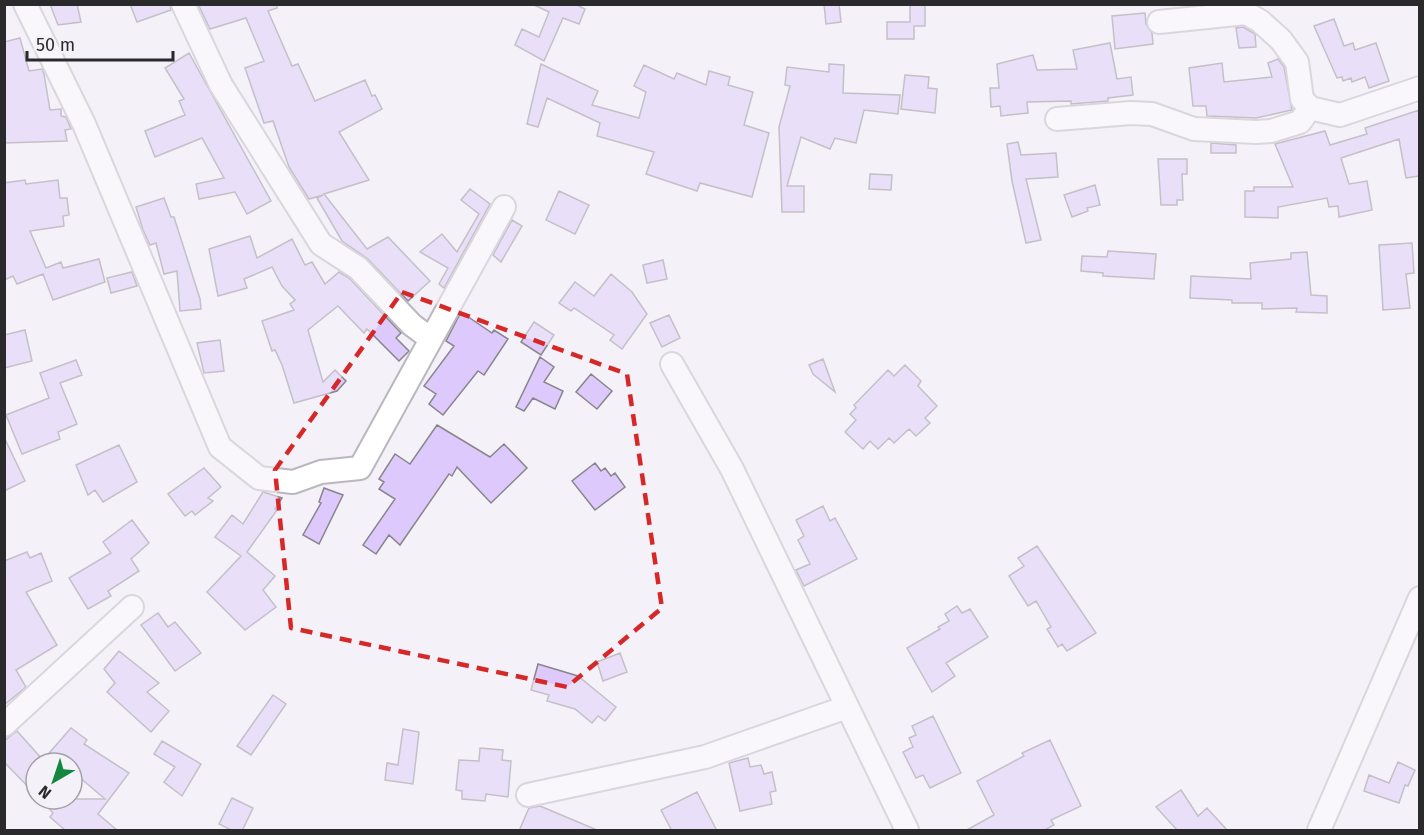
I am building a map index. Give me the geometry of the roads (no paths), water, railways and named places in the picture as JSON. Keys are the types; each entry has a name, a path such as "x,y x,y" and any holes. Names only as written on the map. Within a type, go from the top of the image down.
{"street":[{"path":"25,4 84,124 220,447 259,478 294,482 321,472 360,468 504,207"},
{"path":"183,4 221,85 321,244 358,268 412,325 430,339"},
{"path":"1159,22 1246,13 1260,21 1281,40 1297,62 1302,99 1310,108 1340,115 1419,88"},
{"path":"1057,119 1131,113 1152,114 1194,129 1256,132 1271,131 1300,122 1310,108"},
{"path":"672,364 732,469 907,831"},
{"path":"1319,831 1419,598"},
{"path":"4,725 132,608"},
{"path":"528,795 705,757 848,707"}]}
